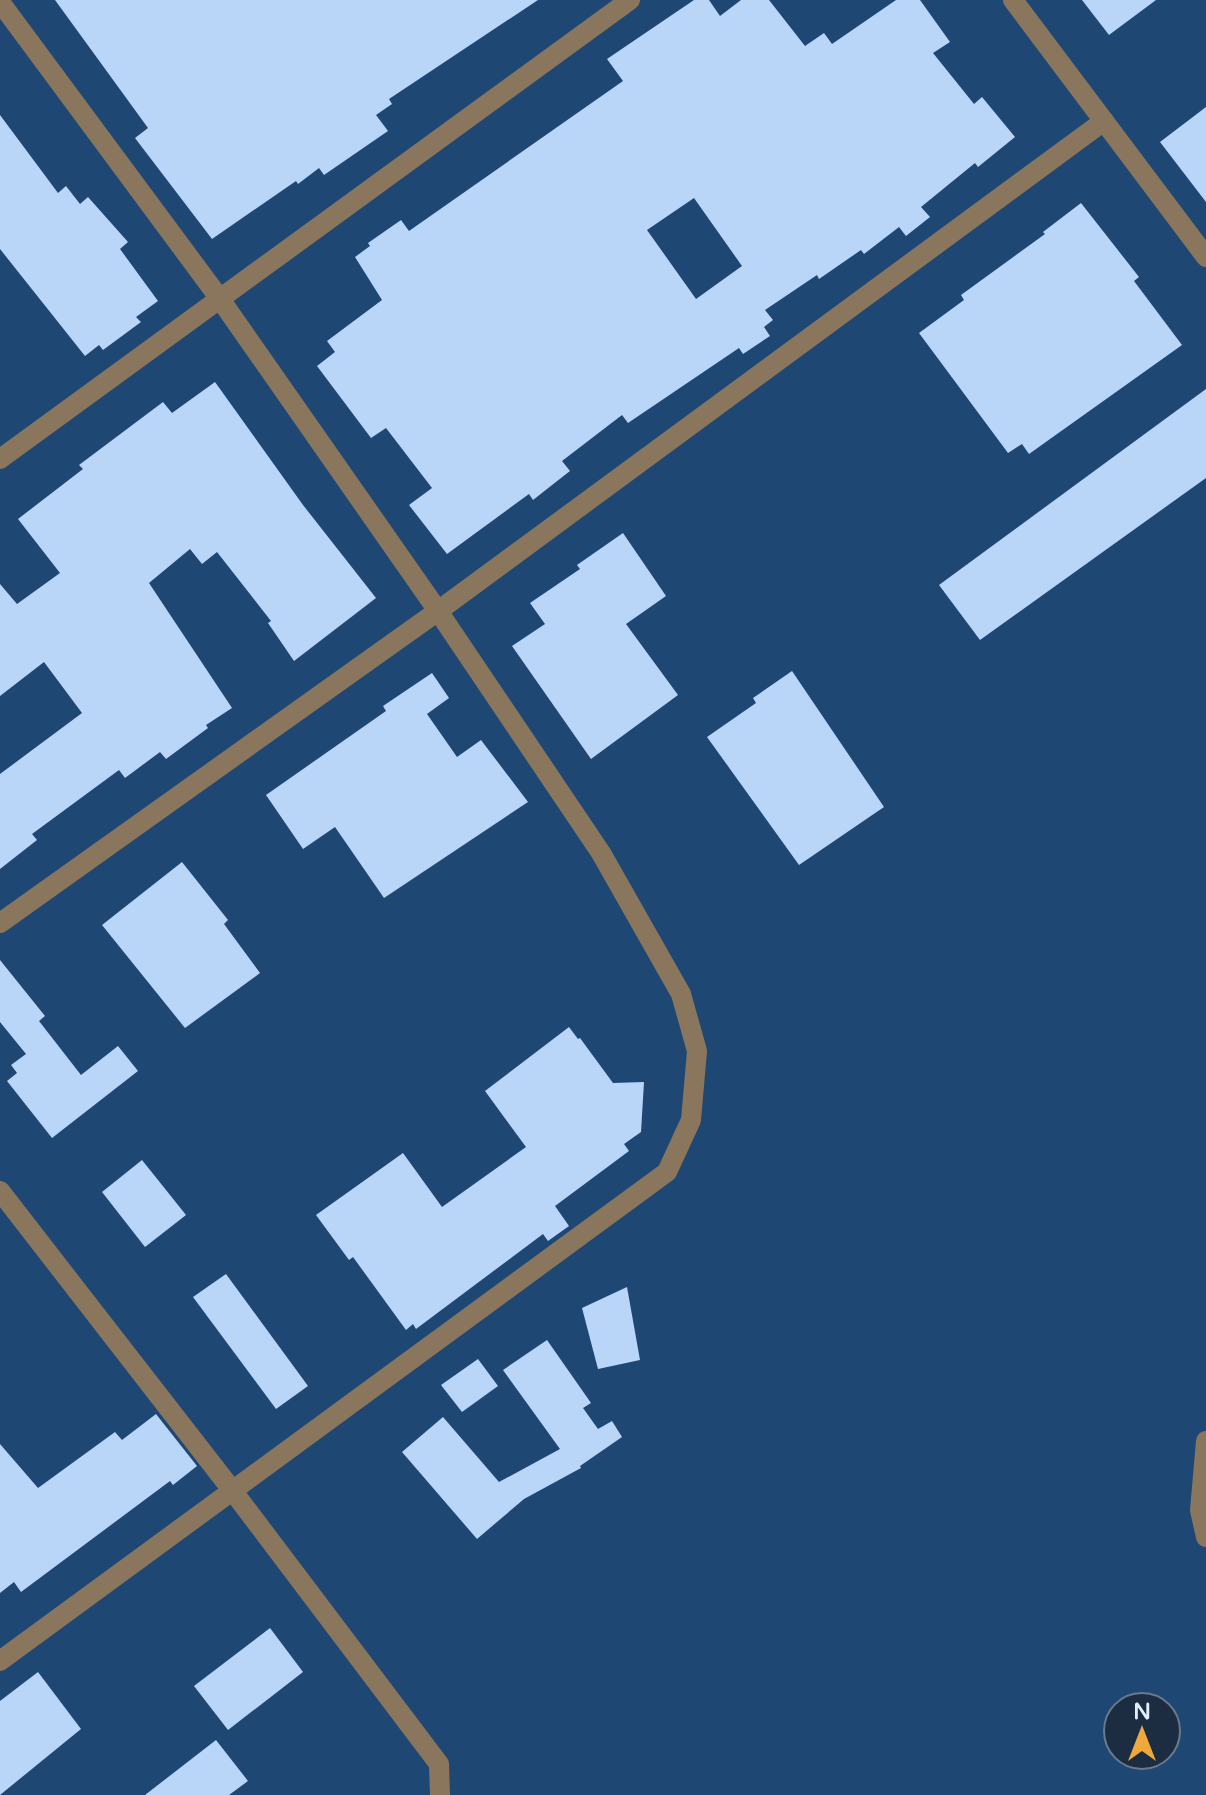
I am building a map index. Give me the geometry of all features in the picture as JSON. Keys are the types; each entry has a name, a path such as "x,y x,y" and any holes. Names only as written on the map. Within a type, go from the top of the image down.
{"street":[{"path":"0,459 630,0"},
{"path":"1013,0 1206,257"},
{"path":"0,2 220,299 438,611 601,853 681,994 697,1051 691,1120 667,1172 0,1661"},
{"path":"0,923 438,611 1104,121"},
{"path":"0,1191 439,1764 440,1795"},
{"path":"1206,1441 1200,1510 1206,1537"}],"building":[{"path":"55,0 538,0 389,99 392,104 376,115 388,131 324,175 319,168 298,184 296,181 212,239 135,138 148,128"},
{"path":"694,0 709,0 720,16 741,0 769,0 805,46 824,33 832,44 896,0 920,0 950,42 933,53 974,104 982,97 1015,137 978,167 975,163 921,207 930,217 906,236 899,227 864,254 861,250 765,310 773,320 764,327 770,336 743,354 739,348 628,423 622,415 562,461 570,471 533,500 529,494 447,554 409,505 432,488 386,428 371,438 317,366 335,352 327,341 382,300 355,257 370,246 368,243 401,220 409,231 623,81 607,59","holes":["694,198 742,266 696,299 647,230"]},
{"path":"1082,0 1156,0 1109,35"},
{"path":"1206,107 1206,202 1160,142"},
{"path":"0,115 58,193 66,186 80,204 88,197 128,242 120,249 158,301 136,317 141,322 103,350 99,345 85,356 0,249"},
{"path":"1081,203 1139,277 1134,281 1182,345 1029,454 1022,444 1008,453 919,333 964,300 961,295 1045,234 1043,232"},
{"path":"215,382 303,505 376,598 294,661 268,623 271,621 217,552 202,564 190,549 149,583 232,708 206,725 208,728 166,759 160,752 125,778 119,770 32,834 37,840 0,869 0,774 82,713 44,662 0,696 0,584 17,604 60,573 18,519 83,469 79,465 163,402 172,413"},
{"path":"1206,389 1206,478 980,640 939,585"},
{"path":"623,533 666,596 626,624 678,695 591,759 512,646 545,624 530,603 580,569 577,565"},
{"path":"792,671 884,807 799,865 707,737 756,703 753,698"},
{"path":"432,673 449,698 427,714 457,757 481,740 528,802 384,898 335,827 303,849 266,795 386,711 383,706"},
{"path":"182,862 228,920 224,924 260,973 185,1028 102,925"},
{"path":"0,960 45,1016 39,1021 81,1075 118,1046 138,1071 52,1138 7,1081 17,1073 11,1065 26,1054 0,1022"},
{"path":"569,1027 613,1083 644,1082 641,1132 624,1144 629,1151 555,1206 569,1226 548,1241 543,1234 416,1329 413,1324 406,1330 353,1257 349,1260 316,1215 403,1153 442,1207 526,1147 485,1091"},
{"path":"142,1160 186,1215 145,1247 102,1192"},
{"path":"226,1274 308,1386 276,1409 193,1297"},
{"path":"627,1287 640,1360 598,1369 582,1308"},
{"path":"547,1340 591,1403 583,1408 598,1429 612,1421 622,1437 581,1468 524,1499 477,1539 402,1452 443,1417 499,1482 560,1449 503,1370"},
{"path":"478,1359 498,1386 462,1412 441,1385"},
{"path":"156,1414 197,1466 173,1485 170,1481 21,1592 14,1582 0,1593 0,1444 38,1488 115,1432 122,1440"},
{"path":"270,1628 303,1672 228,1730 194,1686"},
{"path":"38,1672 81,1729 0,1795 0,1701"},
{"path":"216,1740 248,1781 229,1795 145,1795"}]}
